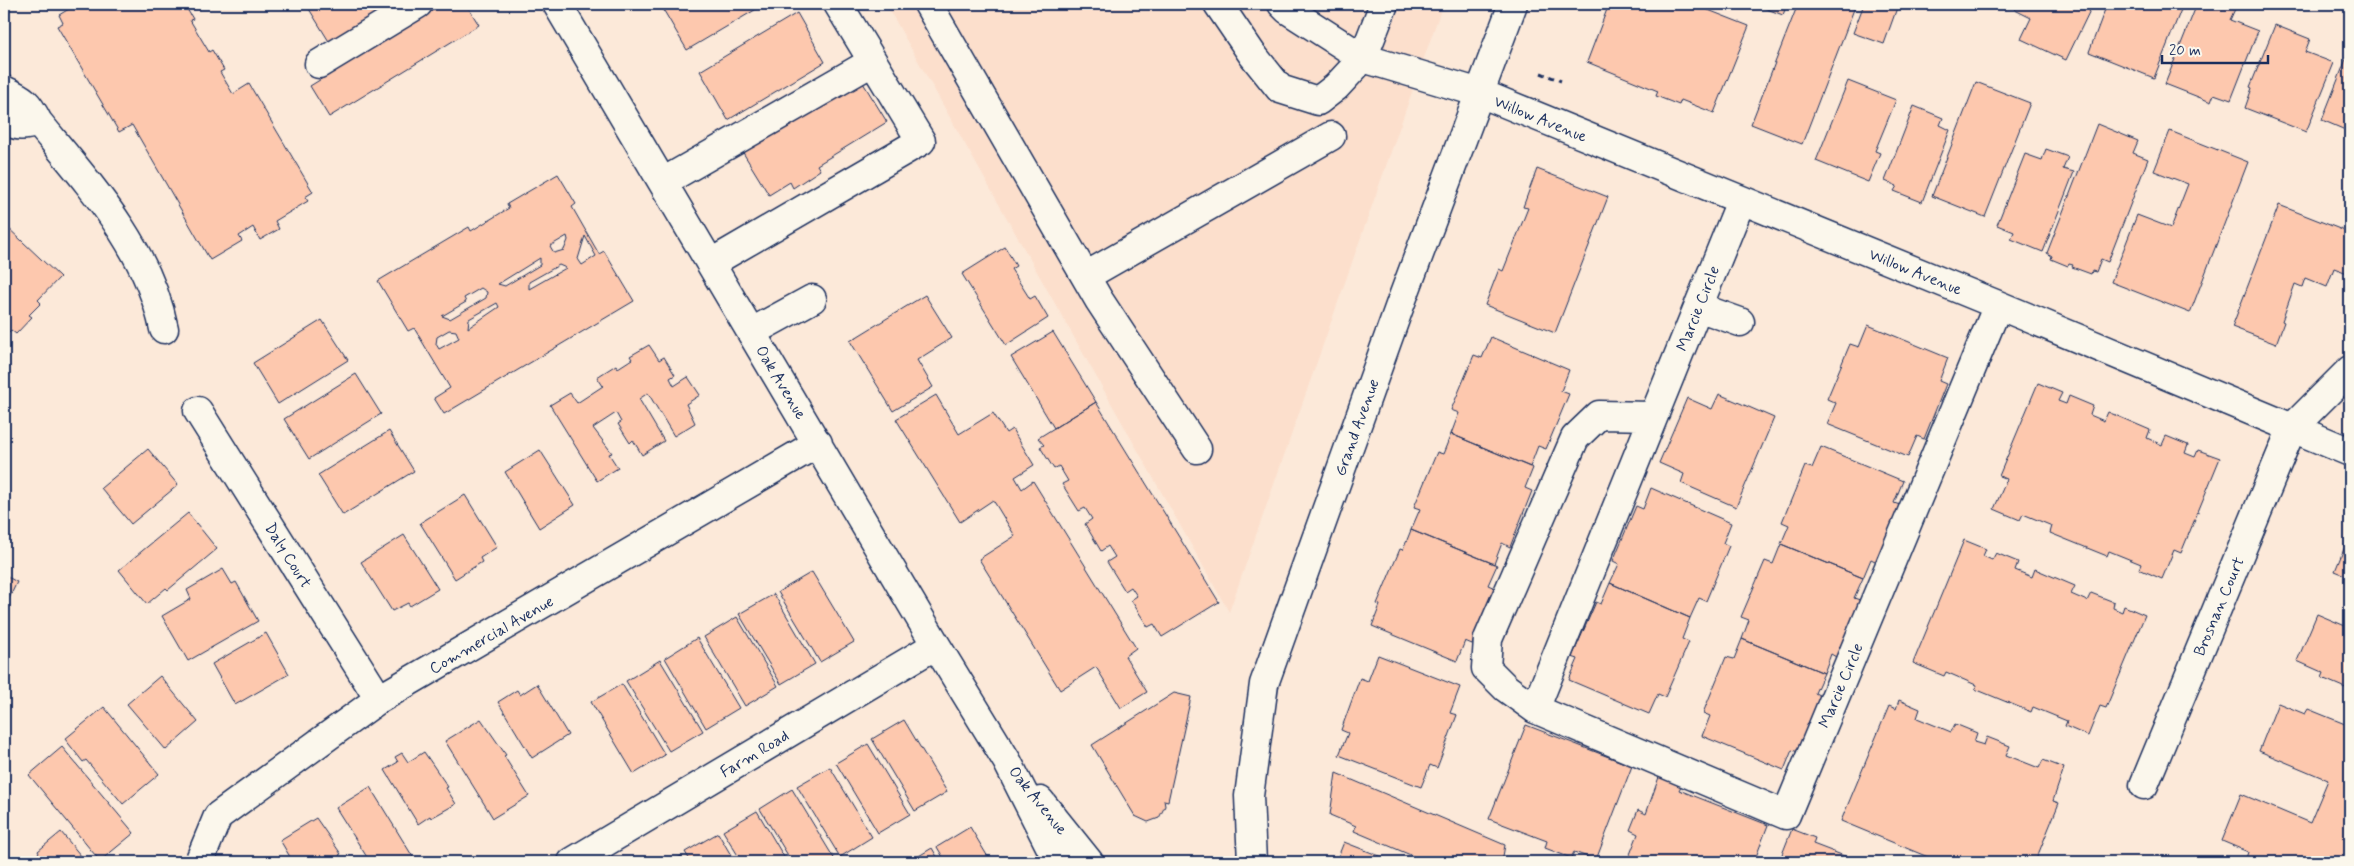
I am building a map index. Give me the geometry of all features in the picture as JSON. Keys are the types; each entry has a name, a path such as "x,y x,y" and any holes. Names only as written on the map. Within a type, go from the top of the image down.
{"street":[{"path":"319,64 418,4"},
{"name":"Oak Avenue","path":"557,4 936,645 1008,761 1058,862"},
{"path":"711,263 921,141 838,4"},
{"path":"928,4 1099,300 1198,449"},
{"path":"1218,4 1252,54 1280,90 1318,102 1336,87 1362,58 1384,4"},
{"name":"Willow Avenue","path":"1282,4 1288,10 1362,58 1480,93 1741,201 1998,304 2350,452"},
{"name":"Grand Avenue","path":"1252,862 1249,796 1264,684 1400,305 1513,4"},
{"path":"663,182 872,62"},
{"path":"4,90 24,99 38,122 112,214 159,302 164,329"},
{"path":"4,120 15,126 24,127 38,122"},
{"path":"1086,276 1331,136"},
{"name":"Marcie Circle","path":"1535,709 1741,201"},
{"path":"752,332 812,299"},
{"name":"Marcie Circle","path":"1654,416 1599,415 1575,438 1488,639 1486,668 1506,688 1535,709 1786,815 1998,304"},
{"path":"1698,307 1740,322"},
{"path":"2292,428 2350,370"},
{"name":"Daly Court","path":"198,411 379,699"},
{"name":"Brosnan Court","path":"2144,785 2292,428"},
{"name":"Commercial Avenue","path":"199,862 218,816 379,699 818,443"},
{"name":"Farm Road","path":"572,862 936,645"},
{"name":"Oak Avenue","path":"1008,761 1089,862"}],"path":[{"path":"1541,73 1561,81"}],"shaded area":[{"path":"886,4 1443,4 1229,612"}],"building":[{"path":"77,4 184,4 193,19 190,20 209,52 212,50 224,70 220,72 233,94 249,84 313,192 305,197 308,201 275,221 279,229 260,240 253,227 239,236 242,241 210,260 132,125 119,132 57,26 63,23 59,15"},
{"path":"306,4 393,4 330,43"},
{"path":"443,4 466,4 479,25 329,117 310,86"},
{"path":"660,4 765,4 687,50"},
{"path":"1609,4 1693,4 1749,26 1714,113 1681,100 1679,105 1656,96 1658,91 1587,62"},
{"path":"1753,4 1787,4 1783,15"},
{"path":"1798,4 1856,4 1802,144 1751,124"},
{"path":"1864,4 1898,5 1884,44 1853,33"},
{"path":"2013,4 2093,4 2066,60 2021,39 2031,18 2015,10 2017,6"},
{"path":"2107,4 2174,4 2182,7 2154,78 2089,52"},
{"path":"2197,4 2222,4 2235,9 2230,20 2258,31 2231,100 2214,94 2211,102 2165,84"},
{"path":"797,13 825,62 728,120 700,71"},
{"path":"2275,25 2310,39 2305,52 2334,63 2306,132 2245,108 2252,88 2250,87"},
{"path":"2350,49 2350,132 2322,120"},
{"path":"860,78 887,122 817,165 820,170 793,188 790,182 769,195 742,151"},
{"path":"1848,81 1896,100 1875,151 1880,153 1868,182 1816,161"},
{"path":"1976,82 2030,103 1985,217 1932,196"},
{"path":"1914,106 1943,118 1940,125 1950,130 1922,202 1894,191 1897,186 1885,181"},
{"path":"2097,124 2138,141 2133,153 2148,159 2108,262 2101,259 2096,272 2092,271 2091,274 2072,267 2073,265 2069,264 2068,266 2051,259 2052,256 2047,253"},
{"path":"2170,131 2248,162 2190,313 2111,282 2137,215 2171,228 2188,184 2154,171"},
{"path":"2046,149 2068,157 2063,169 2074,172 2043,252 2011,239 2014,232 1997,225 2025,154 2042,160"},
{"path":"1537,169 1608,197 1555,333 1485,305 1499,269 1503,271 1528,208 1523,207"},
{"path":"558,174 576,204 572,207 599,254 604,251 634,301 444,414 434,398 450,388 414,328 408,331 378,281 469,227 471,231 509,208 507,204","holes":["567,236 568,240 564,250 554,253 550,246","585,236 596,256 582,265 578,259","540,258 540,265 505,286 498,284","559,265 566,268 529,289 529,282","481,288 487,292 486,298 450,319 442,316 466,302 464,298","497,303 499,307 468,328 469,319","449,330 456,331 459,338 439,349 436,344 437,337"]},
{"path":"2279,205 2350,233 2350,274 2334,268 2327,287 2305,278 2302,287 2295,284 2276,344 2232,327"},
{"path":"4,224 60,277 38,300 41,303 29,315 32,317 16,334 11,330 4,337"},
{"path":"1005,247 1016,266 1011,269 1030,299 1035,296 1048,318 1006,345 962,274"},
{"path":"925,295 952,338 917,360 933,387 893,411 850,341"},
{"path":"322,320 348,360 278,404 253,363"},
{"path":"1868,325 1948,358 1939,381 1946,384 1924,439 1917,436 1908,457 1827,424 1836,403 1827,399 1850,344 1859,347"},
{"path":"1053,332 1096,402 1054,428 1011,357"},
{"path":"1491,337 1569,370 1561,391 1569,394 1546,449 1538,446 1530,467 1451,434 1459,413 1451,410 1474,355 1482,358"},
{"path":"649,345 659,360 664,357 675,375 670,378 674,386 688,377 700,395 686,404 695,423 674,436 648,393 639,399 664,441 642,455 633,440 630,443 618,424 621,422 616,413 593,428 612,453 609,454 618,468 597,481 550,405 570,393 577,403 603,386 597,377 616,365 618,368 632,359 630,356"},
{"path":"356,374 381,414 309,459 284,419"},
{"path":"2038,383 2062,393 2058,401 2066,404 2069,396 2093,406 2090,415 2104,421 2108,412 2150,430 2147,438 2162,445 2166,436 2188,445 2185,453 2195,457 2198,450 2220,458 2181,553 2174,550 2162,579 2139,569 2141,564 2109,551 2107,556 2050,533 2052,526 2023,514 2020,520 1994,509 2007,479 1999,476"},
{"path":"1719,394 1774,418 1736,507 1681,483 1684,474 1659,463 1687,398 1712,409"},
{"path":"936,395 959,434 993,413 1006,433 1012,429 1034,465 1015,477 1022,489 1033,481 1136,648 1125,656 1147,692 1121,708 1096,667 1060,690 979,559 1015,536 993,500 960,522 896,419"},
{"path":"1096,402 1219,602 1162,637 1154,624 1148,627 1131,600 1137,596 1131,587 1125,591 1107,562 1115,557 1108,546 1101,551 1085,524 1092,519 1085,508 1079,511 1062,484 1068,481 1059,466 1054,469 1040,447 1044,445 1038,438"},
{"path":"389,431 414,471 343,515 318,475"},
{"path":"1451,434 1533,468 1525,488 1532,491 1510,547 1502,543 1494,564 1411,530 1420,509 1414,507 1437,452 1443,454"},
{"path":"1821,447 1903,481 1894,503 1900,505 1877,562 1871,559 1863,578 1781,544 1789,525 1782,522 1805,466 1812,468"},
{"path":"148,449 178,485 131,524 101,488"},
{"path":"540,450 575,505 539,528 505,472"},
{"path":"1651,488 1731,523 1723,543 1729,546 1706,601 1699,598 1690,618 1610,583 1619,564 1613,561 1636,506 1643,509"},
{"path":"465,495 497,547 480,558 482,562 455,579 420,523"},
{"path":"188,513 217,549 168,590 166,588 147,604 119,570"},
{"path":"1411,530 1497,565 1488,585 1495,588 1472,644 1465,641 1457,661 1372,626 1380,605 1377,604 1400,549 1403,550"},
{"path":"2350,534 2350,577 2335,571"},
{"path":"404,535 438,589 410,606 408,603 392,611 361,562"},
{"path":"1964,540 1986,549 1983,556 1992,560 1996,553 2018,562 2015,570 2032,577 2035,569 2075,586 2071,594 2087,601 2091,593 2114,602 2113,608 2122,612 2124,606 2145,615 2106,708 2100,706 2088,736 2065,726 2067,721 2033,707 2031,712 1975,689 1976,685 1946,672 1944,676 1913,663"},
{"path":"1781,544 1863,578 1854,598 1860,600 1836,657 1831,654 1824,673 1742,639 1749,620 1741,617 1765,561 1773,564"},
{"path":"223,569 232,584 236,582 258,621 188,661 162,616 191,599 187,590"},
{"path":"812,572 854,642 820,662 778,592"},
{"path":"4,575 17,582 4,609"},
{"path":"1610,583 1690,618 1682,639 1689,642 1665,697 1658,694 1649,714 1569,680 1578,659 1572,657 1596,602 1601,604"},
{"path":"774,594 815,664 781,684 739,614"},
{"path":"2317,614 2350,628 2350,690 2322,678 2324,673 2297,661"},
{"path":"737,617 778,686 745,706 704,637"},
{"path":"266,633 289,674 235,705 212,664"},
{"path":"697,638 739,708 706,728 665,658"},
{"path":"1742,639 1824,673 1815,693 1821,696 1798,752 1792,750 1784,770 1702,736 1710,716 1703,713 1726,657 1734,659"},
{"path":"1378,655 1460,687 1450,713 1457,715 1437,768 1430,765 1421,787 1339,755 1348,733 1341,730 1360,678 1368,681"},
{"path":"660,660 703,731 669,751 626,681"},
{"path":"160,676 198,722 166,750 127,704"},
{"path":"537,684 568,735 532,758 498,702 517,690 520,695"},
{"path":"622,684 665,755 634,774 591,702"},
{"path":"1174,693 1191,697 1168,801 1164,800 1165,806 1159,818 1148,822 1135,816 1092,745"},
{"path":"1899,700 1920,709 1917,718 1951,732 1955,724 1977,733 1974,742 1984,745 1987,737 2010,746 2006,755 2039,768 2043,760 2064,768 2053,801 2059,803 2035,862 1940,862 1841,821 1889,706 1896,709"},
{"path":"2278,703 2305,714 2308,709 2350,726 2350,842 2342,862 2249,862 2245,861 2248,852 2222,841 2241,794 2310,823 2328,780 2259,751"},
{"path":"104,707 159,774 123,804 86,760 83,762 65,739"},
{"path":"481,719 506,755 504,756 529,796 493,818 445,741"},
{"path":"904,720 947,792 915,811 872,739"},
{"path":"1526,725 1632,766 1596,860 1574,852 1571,858 1545,848 1547,841 1489,819"},
{"path":"868,744 910,814 878,833 836,763"},
{"path":"62,747 134,833 100,861 29,775"},
{"path":"424,752 448,787 446,788 456,804 418,824 385,770 398,762 395,757 402,753 408,762"},
{"path":"830,767 872,837 840,857 797,786"},
{"path":"1336,773 1505,845 1502,862 1427,862 1354,831 1356,826 1330,815"},
{"path":"1659,777 1681,786 1679,790 1768,825 1754,862 1627,862 1638,834 1630,830 1638,810 1646,814"},
{"path":"370,787 416,862 381,862 380,860 370,862 336,808"},
{"path":"792,789 835,860 831,862 792,862 760,809"},
{"path":"757,811 787,862 742,862 723,831"},
{"path":"316,818 341,854 339,855 343,862 293,862 280,840"},
{"path":"970,827 991,862 946,862 937,847"},
{"path":"1792,829 1815,838 1813,844 1860,862 1779,862"},
{"path":"61,832 86,862 28,862 39,853 38,851"},
{"path":"718,833 735,862 691,862 685,852"},
{"path":"1344,842 1395,862 1336,862"},
{"path":"932,848 940,862 909,862"},
{"path":"681,856 684,862 670,862"}]}
